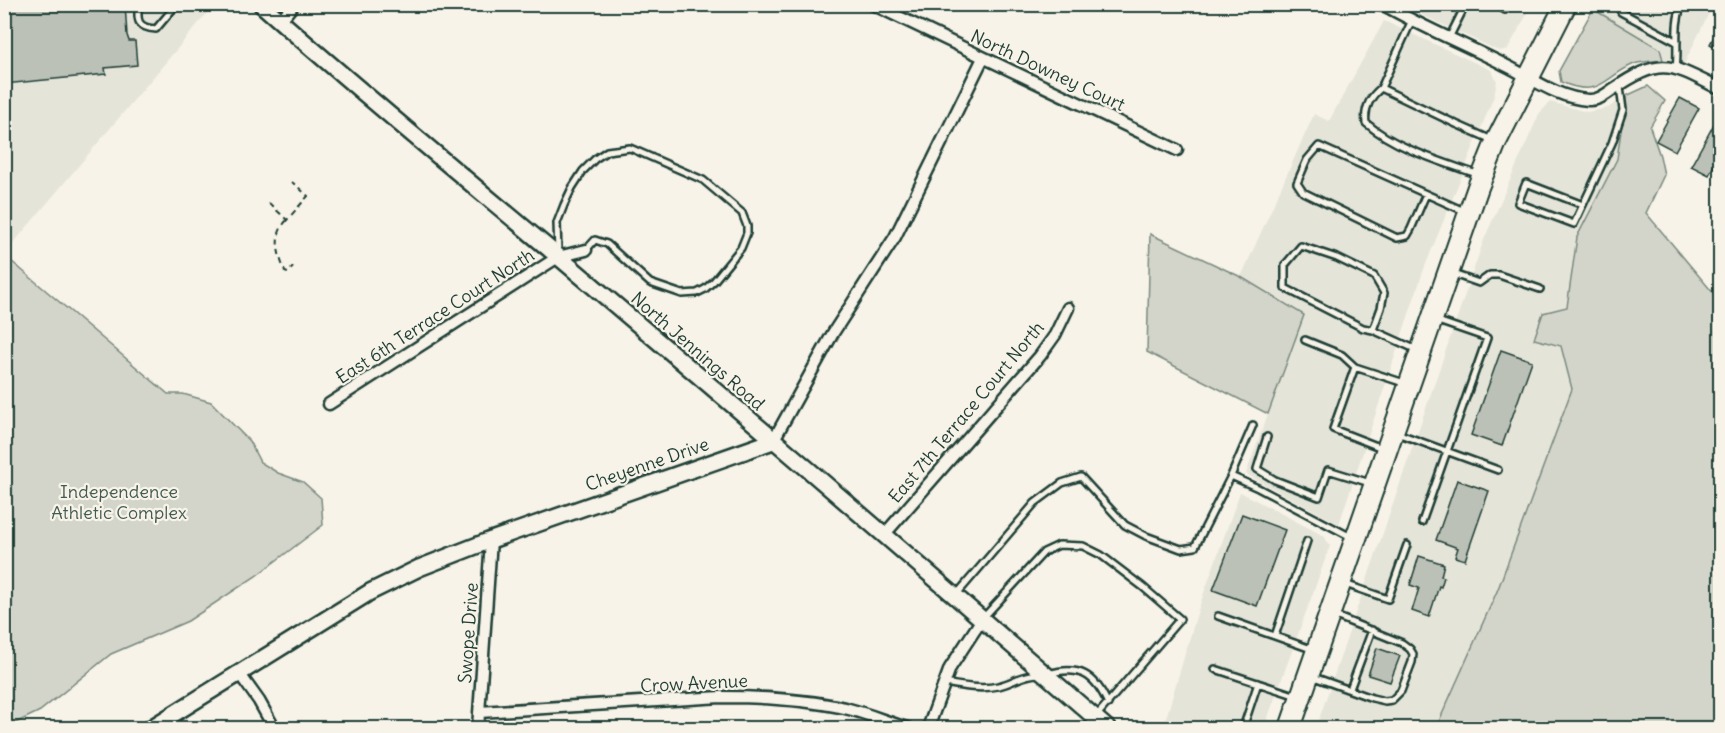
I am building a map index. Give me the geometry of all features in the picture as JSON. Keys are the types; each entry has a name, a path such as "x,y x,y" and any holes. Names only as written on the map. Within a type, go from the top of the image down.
{"highway":[{"path":"1290,728 1468,213 1496,142 1566,4"}],"street":[{"name":"North Jennings Road","path":"261,4 982,619 1045,674 1091,723 1107,729"},
{"path":"280,21 294,4"},
{"name":"North Downey Court","path":"872,4 1177,150"},
{"path":"1382,4 1564,96 1591,100 1602,97 1634,75 1649,69 1668,67 1689,73 1720,89"},
{"path":"773,441 833,333 895,237 983,58"},
{"name":"East 6th Terrace Court North","path":"329,404 558,257 586,250"},
{"name":"East 7th Terrace Court North","path":"884,535 1040,356 1055,335 1068,308"},
{"name":"Cheyenne Drive","path":"151,729 370,592 419,568 491,540 773,441"},
{"name":"Swope Drive","path":"478,729 491,540"},
{"path":"928,729 950,668 982,619"},
{"path":"239,673 260,701 274,729"},
{"name":"Crow Avenue","path":"479,712 721,697 757,697 807,701 847,709 907,729"}],"lane":[{"path":"139,4 137,18 140,24 146,29 156,29 177,4"},
{"path":"1449,38 1466,4"},
{"path":"1495,4 1505,10 1509,4"},
{"path":"1618,4 1621,12 1677,42"},
{"path":"1676,69 1678,54 1676,34 1678,13 1682,4"},
{"path":"1412,20 1381,88 1373,95 1365,114 1366,123 1375,131 1412,150 1483,176"},
{"path":"1583,205 1526,183 1518,203 1574,224 1583,205 1612,143 1623,110 1619,85"},
{"path":"1381,88 1496,142"},
{"path":"1426,194 1407,236 1397,238 1303,192 1297,183 1307,160 1319,146 1426,194 1468,213"},
{"path":"558,257 557,224 564,205 583,171 607,151 630,148 703,180 742,213 747,226 747,233 741,248 714,281 697,293 682,294 650,283 607,244 595,240 586,250"},
{"path":"1373,330 1384,292 1374,276 1337,258 1301,246 1285,265 1285,288 1363,328 1373,330 1421,352"},
{"path":"1448,273 1479,283 1490,275 1499,275 1540,289"},
{"path":"1422,522 1487,338 1432,319"},
{"path":"1305,340 1342,355 1355,367 1409,385"},
{"path":"1355,367 1333,429 1386,450"},
{"path":"955,596 1035,503 1062,483 1080,477 1125,525 1146,536 1181,549 1195,547 1231,476 1253,425"},
{"path":"1393,431 1498,470"},
{"path":"1266,436 1257,469 1275,480 1319,497 1328,470 1374,485"},
{"path":"1231,476 1355,539"},
{"path":"1275,636 1307,541"},
{"path":"982,619 1044,552 1059,544 1083,546 1101,555 1143,587 1180,620 1091,723"},
{"path":"1341,583 1388,599 1407,545"},
{"path":"1309,675 1385,701 1392,700 1401,691 1412,662 1413,654 1407,646 1329,614"},
{"path":"1218,616 1318,651"},
{"path":"1350,689 1372,630"},
{"path":"1215,669 1301,698"},
{"path":"945,683 968,687 996,687 1027,674 1045,674 1063,670 1078,671 1092,678 1102,690 1108,704"},
{"path":"1243,729 1258,683"}],"path":[{"path":"292,182 308,196 283,224 279,233 277,248 285,272 288,273 293,267"},
{"path":"269,203 287,220"}],"shaded area":[{"path":"1596,4 1713,5 1683,66 1663,60 1660,49 1593,9"},
{"path":"5,5 214,5 6,252 5,251"},
{"path":"1401,5 1532,5 1508,49 1499,51"},
{"path":"1384,21 1491,70 1497,81 1494,96 1424,269 1339,524 1246,474 1304,315 1241,277 1314,114 1329,121"},
{"path":"1626,96 1617,159 1577,237 1567,307 1534,339 1561,346 1572,389 1498,589 1436,728 1316,728 1483,242 1539,114 1550,102 1587,112 1608,108"},
{"path":"1240,492 1324,536 1330,546 1264,728 1163,728 1199,607"}],"green space":[{"path":"1593,9 1660,49 1663,60 1634,64 1593,87 1574,87 1561,82 1559,71"},
{"path":"1648,86 1665,101 1650,127 1664,175 1646,213 1720,301 1720,728 1436,728 1498,589 1572,389 1561,346 1534,339 1543,313 1567,307 1577,237 1617,159 1626,96"},
{"path":"1150,234 1241,277 1304,315 1268,414 1147,352"},
{"name":"Independence Athletic Complex","path":"4,255 168,394 183,394 211,402 249,441 260,462 278,473 303,482 321,498 323,525 256,576 188,621 111,654 40,711 5,728"}],"building":[{"path":"4,4 125,4 127,35 129,41 135,41 137,65 105,68 106,74 4,84"},
{"path":"1720,25 1720,50 1710,44"},
{"path":"1680,98 1699,108 1675,151 1656,141"},
{"path":"1718,117 1720,118 1720,153 1709,175 1691,166"},
{"path":"1501,350 1532,361 1502,446 1471,435"},
{"path":"1457,480 1489,491 1465,560 1455,557 1458,548 1436,540"},
{"path":"1242,514 1285,530 1257,606 1213,590"},
{"path":"1419,556 1444,564 1441,576 1444,577 1429,617 1412,611 1419,588 1410,585"},
{"path":"1377,648 1400,656 1390,682 1368,675"}]}
